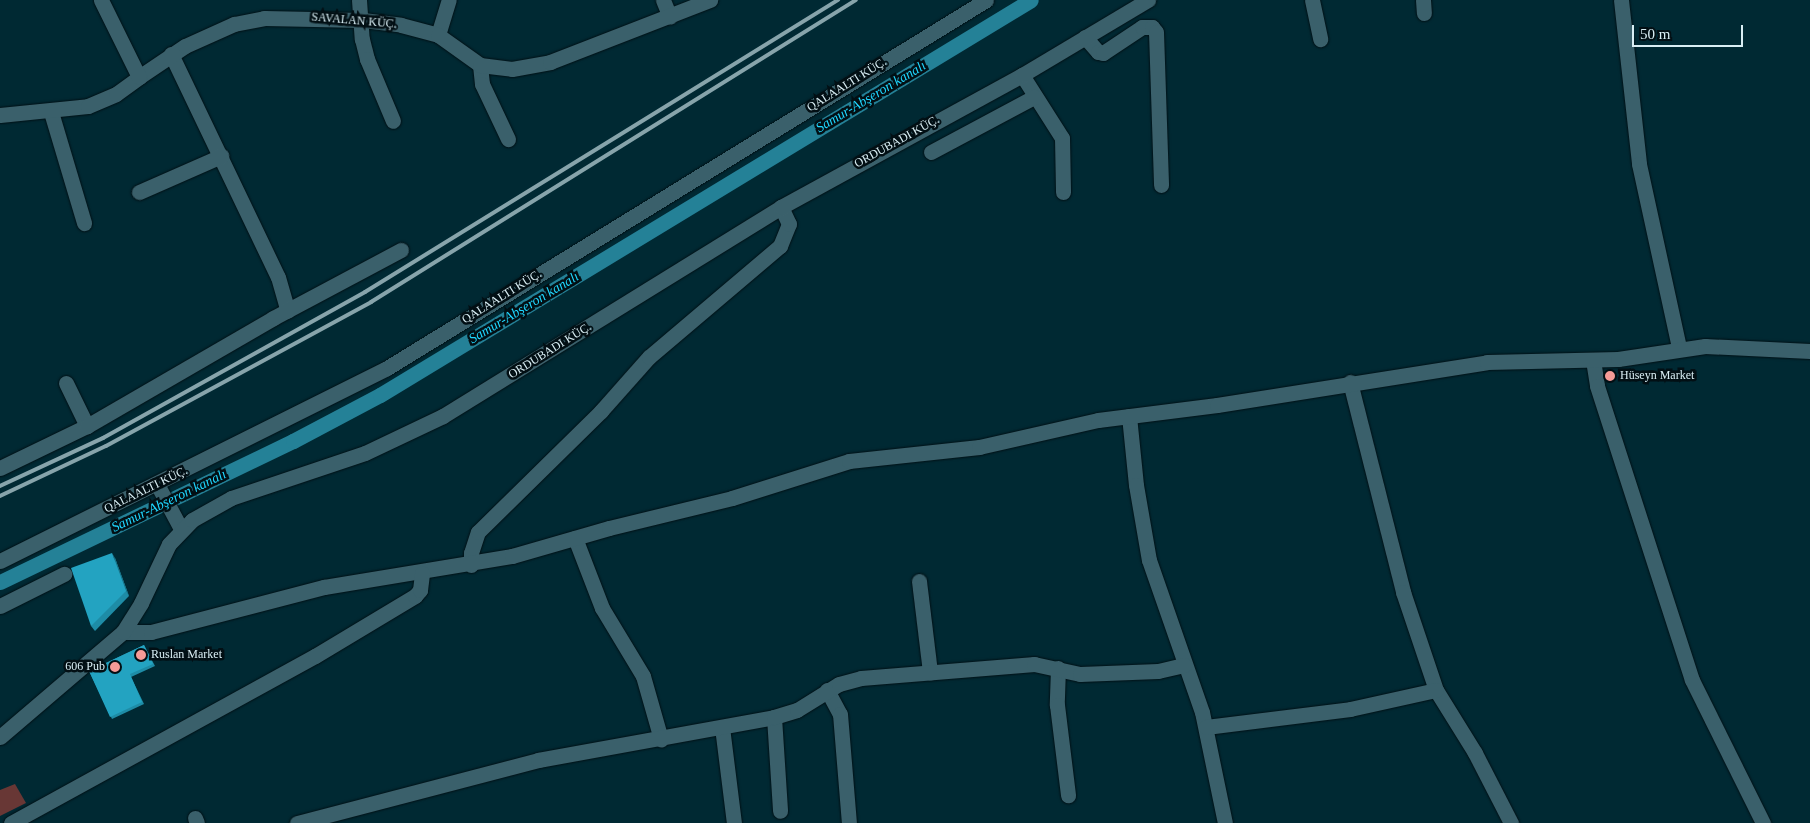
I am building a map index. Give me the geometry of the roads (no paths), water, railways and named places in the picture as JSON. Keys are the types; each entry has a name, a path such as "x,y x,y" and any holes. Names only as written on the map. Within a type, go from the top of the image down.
{"street":[{"path":"101,0 139,77"},
{"path":"360,0 363,20 362,40 367,59 393,121"},
{"path":"438,36 449,0"},
{"path":"663,0 670,17"},
{"name":"SAVALAN KÜÇ.","path":"0,115 51,112 102,101 171,54 234,24 250,20 284,16 363,20 438,36 480,65 512,69 550,62 710,0"},
{"path":"0,561 387,368 986,0"},
{"name":"ORDUBADI KÜÇ.","path":"0,737 123,632 147,591 161,557 181,529 232,498 365,453 443,416 782,207 1022,75 1148,0"},
{"path":"1312,0 1320,39"},
{"path":"1621,0 1639,164 1679,348"},
{"path":"1085,37 1098,52 1103,52 1142,27 1152,27 1156,32 1161,185"},
{"path":"171,54 278,277 288,311"},
{"path":"480,65 482,84 508,139"},
{"path":"1022,75 1062,138 1064,192"},
{"path":"932,152 1034,96"},
{"path":"51,112 84,223"},
{"path":"139,192 221,156"},
{"path":"471,565 470,553 478,532 601,411 649,357 780,246 789,224 782,207"},
{"path":"0,468 87,426 288,311 401,250"},
{"path":"123,632 151,632 324,587 422,574 471,565 732,498 849,461 980,447 1071,425 1487,362 1593,360 1679,348 1737,346 1810,351"},
{"path":"1593,360 1597,386 1692,680 1763,823"},
{"path":"1350,382 1403,592 1436,690 1475,753 1511,823"},
{"path":"66,383 87,426"},
{"path":"1129,416 1147,552 1206,728 1225,823"},
{"path":"157,484 181,529"},
{"path":"575,538 602,608 643,676 661,739"},
{"path":"0,606 64,574"},
{"path":"11,823 315,656 415,596 420,590 422,574"},
{"path":"919,581 930,672"},
{"path":"297,823 528,762 774,717 797,710 827,690 861,678 1034,664 1080,674 1158,671 1184,665"},
{"path":"1058,668 1058,705 1068,795"},
{"path":"827,690 840,714 849,823"},
{"path":"1206,728 1350,709 1436,690"},
{"path":"774,717 780,811"},
{"path":"722,727 734,823"}],"waterway":[{"name":"Samur-Abşeron kanalı","path":"0,582 293,441 380,395 1031,0"}],"railway":[{"path":"0,486 103,438 365,292 838,0"},
{"path":"0,496 106,446 371,302 856,0"}],"place":[{"name":"Hüseyn Market","path":"1610,376"},
{"name":"Ruslan Market","path":"141,655"},
{"name":"606 Pub","path":"115,667"}]}
